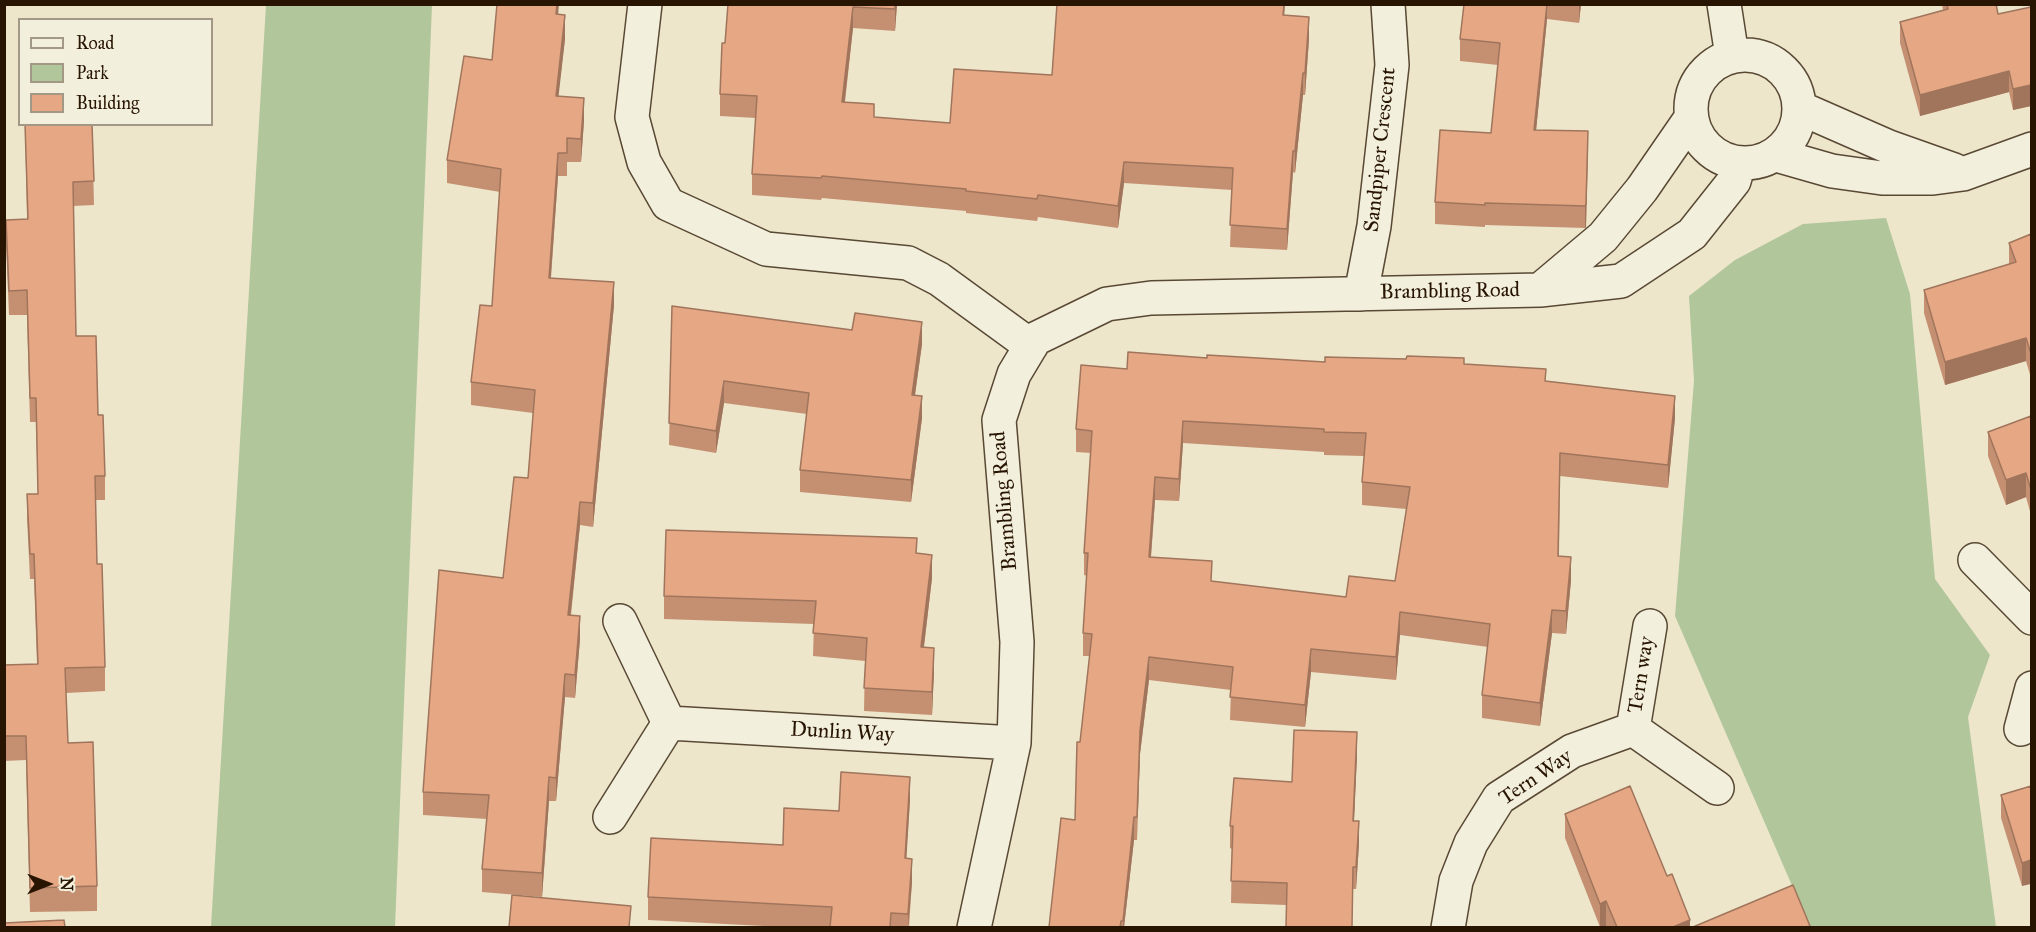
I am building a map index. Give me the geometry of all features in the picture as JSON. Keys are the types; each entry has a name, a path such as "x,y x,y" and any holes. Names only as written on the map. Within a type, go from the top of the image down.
{"street":[{"path":"645,4 632,117 644,162 668,204 766,249 908,263 939,279 1031,346"},
{"name":"Sandpiper Crescent","path":"1361,294 1374,226 1392,65 1388,4"},
{"path":"1724,4 1732,56"},
{"path":"1751,55 1776,65 1790,78 1798,95 1800,108 1796,127 1789,141 1776,155 1758,162 1739,164 1713,154 1699,140 1691,118 1691,99 1703,74 1718,62 1732,56 1751,55"},
{"path":"1800,108 1889,147 1963,174"},
{"name":"Brambling Road","path":"1540,290 1604,237 1691,118"},
{"path":"1776,155 1832,171 1882,178 1933,178 1963,174 2031,149"},
{"name":"Brambling Road","path":"974,927 1014,742 1017,642 999,420 1014,374 1035,339 1107,304 1151,298 1540,290 1621,281 1692,234 1734,181 1739,164"},
{"path":"1975,560 2031,618"},
{"path":"610,817 669,723 620,621"},
{"name":"Tern way","path":"1650,626 1633,729 1717,788"},
{"path":"2021,729 2031,688"},
{"name":"Dunlin Way","path":"669,723 1014,742"},
{"name":"Tern Way","path":"1448,927 1456,881 1467,852 1499,798 1572,751 1633,729"}],"green space":[{"path":"266,5 432,5 395,927 211,927"},
{"path":"1886,218 1910,294 1935,579 1990,655 1968,717 1996,927 1810,927 1675,616 1694,381 1689,296 1735,260 1803,224"}],"building":[{"path":"497,4 557,4 556,14 565,15 556,96 584,98 581,139 567,138 567,153 558,153 549,278 614,282 593,503 580,502 568,615 580,616 575,675 565,674 556,778 549,777 542,873 482,869 489,795 423,792 439,570 503,578 514,477 528,478 535,390 471,382 480,305 492,306 501,169 447,160 464,56 492,60"},
{"path":"728,4 895,4 895,9 853,7 842,102 874,104 874,117 950,123 954,69 1052,75 1057,4 1284,4 1283,15 1309,17 1305,73 1303,73 1295,151 1293,151 1287,229 1230,225 1233,168 1124,162 1118,206 1038,195 1037,199 966,191 966,189 822,176 821,178 752,174 757,96 720,94 722,43 725,43"},
{"path":"1464,4 1547,4 1534,130 1588,131 1585,206 1435,202 1440,130 1491,133 1500,43 1460,39"},
{"path":"1947,4 1996,4 1998,14 2031,7 2031,85 2013,89 2009,71 1920,95 1900,22 1948,9"},
{"path":"25,126 92,126 94,181 73,182 76,336 96,336 98,415 103,415 105,476 95,476 97,564 102,564 105,667 65,668 68,743 93,742 97,886 30,888 26,736 4,736 4,665 38,664 34,554 30,554 27,494 38,494 36,398 30,398 27,290 9,291 6,220 28,219"},
{"path":"2031,234 2031,354 2026,338 1945,362 1924,290 2016,262 2009,243"},
{"path":"672,306 852,330 855,313 922,322 912,395 922,396 911,480 800,470 809,393 724,381 716,431 669,423"},
{"path":"1128,352 1207,358 1207,355 1325,362 1325,357 1464,358 1464,364 1546,369 1545,381 1675,396 1668,465 1560,453 1558,556 1571,557 1566,611 1552,610 1540,703 1482,695 1490,624 1400,612 1396,657 1311,649 1305,705 1230,697 1233,667 1149,657 1140,731 1137,817 1134,817 1123,921 1120,927 1049,927 1061,818 1075,820 1077,742 1080,742 1092,634 1083,633 1088,553 1084,553 1092,431 1076,429 1081,365 1127,369","holes":["1183,421 1324,429 1324,432 1366,433 1362,482 1410,487 1395,581 1349,576 1346,597 1211,581 1212,561 1149,557 1155,477 1179,479"]},
{"path":"2031,416 2031,490 2026,473 2006,480 1988,432"},
{"path":"666,530 917,538 916,553 932,555 921,647 934,648 932,692 864,688 867,638 813,633 816,601 664,596"},
{"path":"1294,730 1357,732 1353,821 1359,821 1356,867 1353,867 1352,927 1286,927 1287,883 1231,881 1233,826 1230,826 1234,778 1292,782"},
{"path":"841,772 910,777 905,858 912,859 908,914 891,913 890,927 830,927 832,907 648,897 651,838 783,845 784,808 839,811"},
{"path":"1630,786 1667,876 1672,874 1690,920 1673,927 1617,927 1606,901 1600,904 1565,814"},
{"path":"2031,786 2031,860 2022,863 2001,795"},
{"path":"1793,885 1810,926 1693,927"},
{"path":"512,895 631,906 629,927 509,927"},
{"path":"64,920 65,927 4,927 4,923"}]}
